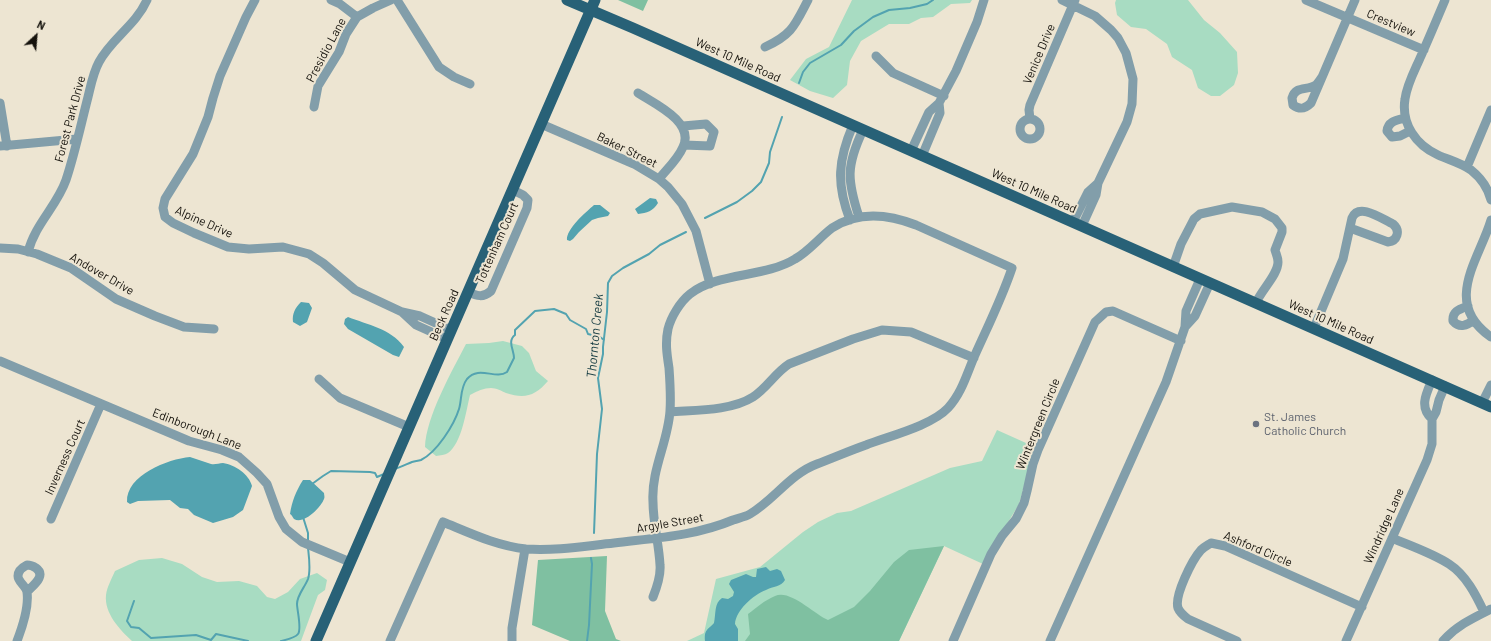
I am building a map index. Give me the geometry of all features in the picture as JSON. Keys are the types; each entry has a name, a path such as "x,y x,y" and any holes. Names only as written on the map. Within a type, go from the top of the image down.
{"main road":[{"name":"West 10 Mile Road","path":"567,0 593,5 858,128 1486,405"},
{"name":"Beck Road","path":"316,641 593,5"}],"street":[{"name":"Forest Park Drive","path":"28,252 33,235 66,181 90,87 99,61 136,18 147,0"},
{"name":"Alpine Drive","path":"256,0 246,17 220,76 212,98 208,117 193,154 165,199 163,208 165,217 173,223 228,247 249,249 283,247 309,254 323,263 351,287 402,312 416,325 449,335"},
{"path":"331,0 340,4 357,18"},
{"name":"Presidio Lane","path":"314,108 318,86 339,52 346,34 357,18 373,8 391,0"},
{"path":"397,0 438,68 454,78 470,84"},
{"path":"766,47 777,42 789,33 808,0"},
{"path":"922,156 940,113 942,99 978,22 984,0"},
{"path":"1062,0 1074,2 1095,16 1111,30 1118,38 1126,53 1133,79 1132,104 1127,122 1098,183 1096,195 1078,224"},
{"name":"Crestview","path":"1306,0 1424,50"},
{"path":"1322,77 1355,0"},
{"path":"1445,0 1407,90 1404,107 1405,118 1410,131 1417,140 1430,150 1467,167 1480,179 1491,200"},
{"name":"Venice Drive","path":"1030,119 1030,105 1074,2"},
{"path":"876,56 892,73 942,99"},
{"path":"638,93 675,118 683,126 685,134 684,145 659,179"},
{"path":"911,151 929,112 942,99"},
{"path":"0,103 4,146 77,139"},
{"path":"1467,167 1491,110"},
{"path":"1405,118 1392,122 1388,125 1387,131 1392,137 1396,138 1410,131"},
{"name":"Baker Street","path":"541,124 634,164 659,179 668,187 691,218 701,246 710,284"},
{"path":"683,126 706,124 714,132 710,146 684,145"},
{"path":"850,220 840,179 853,154 858,128"},
{"path":"653,597 660,565 652,502 653,484 670,412 669,369 666,352 668,328 672,317 689,295 702,287 762,272 786,264 806,251 832,229 859,217 845,167"},
{"name":"Tottenham Court","path":"468,292 479,296 487,294 491,291 528,200 523,195 513,190"},
{"path":"1173,267 1181,244 1194,219 1200,214 1232,207 1262,212 1275,219 1282,228 1282,232 1275,250 1278,257 1278,265 1256,303"},
{"path":"1314,328 1343,259 1352,216 1357,211 1363,211 1393,224 1397,228 1398,234 1393,241 1388,242 1350,228"},
{"name":"Argyle Street","path":"390,641 443,522 486,539 525,549 551,550 691,533 721,526 749,514 772,497 787,483 814,465 900,433 938,416 948,407 956,396 974,358 1012,268 903,220 876,215 859,217"},
{"path":"1491,220 1468,277 1466,288 1468,306 1474,320 1491,337"},
{"name":"Andover Drive","path":"0,248 18,249 71,268 116,298 155,316 184,327 214,329"},
{"path":"1050,641 1166,382 1185,327 1195,316 1205,281"},
{"path":"1468,306 1456,311 1453,321 1457,325 1462,326 1474,320"},
{"name":"Wintergreen Circle","path":"953,641 992,554 1002,536 1016,519 1024,503 1033,464 1038,450 1095,322 1106,312 1113,311 1181,341"},
{"path":"670,412 726,407 742,402 753,397 768,384 780,370 789,364 853,339 882,330 911,332 974,358"},
{"name":"Edinborough Lane","path":"0,361 189,441 222,450 239,457 267,484 279,517 286,529 302,542 350,562"},
{"path":"319,378 340,398 408,427"},
{"name":"Windridge Lane","path":"1432,380 1426,394 1424,406 1426,413 1432,419"},
{"path":"1486,405 1491,384"},
{"name":"Windridge Lane","path":"1346,641 1432,444 1432,419 1445,386"},
{"name":"Inverness Court","path":"51,519 101,404"},
{"path":"1392,538 1450,565 1472,588 1488,610 1464,623 1443,641"},
{"name":"Ashford Circle","path":"1237,641 1188,619 1182,615 1178,607 1178,598 1194,558 1202,549 1211,543 1225,546 1362,607"},
{"path":"512,641 512,628 525,549"},
{"path":"17,641 25,615 27,592"}],"green space":[{"path":"618,0 648,0 643,11"},
{"path":"852,0 972,0 970,3 951,4 933,17 921,18 909,24 889,24 861,41 850,61 847,85 833,98 810,91 790,80 806,59 829,47"},
{"path":"1116,0 1188,0 1204,20 1220,33 1237,52 1238,73 1234,85 1220,96 1211,96 1198,88 1192,70 1172,57 1167,44 1146,29 1131,27 1117,15"},
{"path":"503,341 522,346 529,353 536,371 548,381 539,390 524,396 513,395 491,388 480,390 470,395 463,426 457,442 448,453 436,456 425,447 426,435 441,394 466,344"},
{"path":"997,430 1035,447 1019,504 983,564 944,546 899,641 687,641 704,633 716,579 760,567 803,532 818,522 837,513 851,511 950,468 982,461"},
{"path":"944,546 899,641 745,641 750,634 748,614 775,596 788,596 795,599 828,620 854,607 870,591 894,562 909,550"},
{"path":"607,556 605,611 616,639 621,641 570,641 532,625 538,560"},
{"path":"162,558 182,564 202,577 217,582 239,581 257,586 267,597 275,599 288,592 300,579 317,573 327,580 325,590 318,595 301,641 132,641 110,615 106,602 108,586 115,571 139,560"}],"water":[{"path":"650,198 656,199 658,203 656,206 650,211 638,214 635,209"},
{"path":"594,205 600,205 610,213 608,216 592,220 573,239 570,241 567,240 573,226"},
{"path":"301,302 309,303 312,308 307,322 300,326 293,322 293,316 294,311"},
{"path":"348,317 392,335 404,347 399,357 348,329 344,324 345,319"},
{"path":"190,457 211,464 228,464 245,474 252,486 243,510 233,517 213,523 194,515 188,509 180,508 170,500 138,501 130,504 127,502 129,492 133,484 141,476 160,465 181,458"},
{"path":"303,480 310,480 324,493 324,498 312,514 302,520 298,520 294,519 290,514 298,488"},
{"path":"766,567 770,571 777,569 781,571 785,580 779,585 756,595 738,613 735,624 738,629 738,641 705,641 706,632 714,623 719,600 722,598 728,599 733,596 734,592 729,584 731,580 746,574 756,577 757,569"}],"waterway":[{"name":"Thornton Creek","path":"799,83 803,72 810,63 841,45 854,31 873,17 889,10 910,8 927,4 933,0"},
{"name":"Thornton Creek","path":"705,218 737,202 761,182 769,163 770,152 782,117"},
{"name":"Thornton Creek","path":"594,533 597,454 602,409 598,378 603,354 608,283 612,276 623,268 649,254 660,245 686,232"},
{"path":"395,469 421,460 439,445 457,415 463,386 467,379 477,373 502,374 507,372 514,358 511,340 515,335 515,330 535,311 554,309 566,314 570,320 586,329 588,334 600,337 604,340"},
{"path":"312,484 331,471 370,472 375,473 377,477 384,474"},
{"path":"303,517 308,533 308,542"},
{"path":"281,641 295,637 299,632 297,601 309,575 310,564 308,548"},
{"name":"Thornton Creek","path":"587,641 592,564 591,558"},
{"path":"134,601 127,621 131,627 139,628 151,638 196,635 211,640 216,634 248,641"}],"place":[{"name":"St. James Catholic Church","path":"1256,424"}]}
